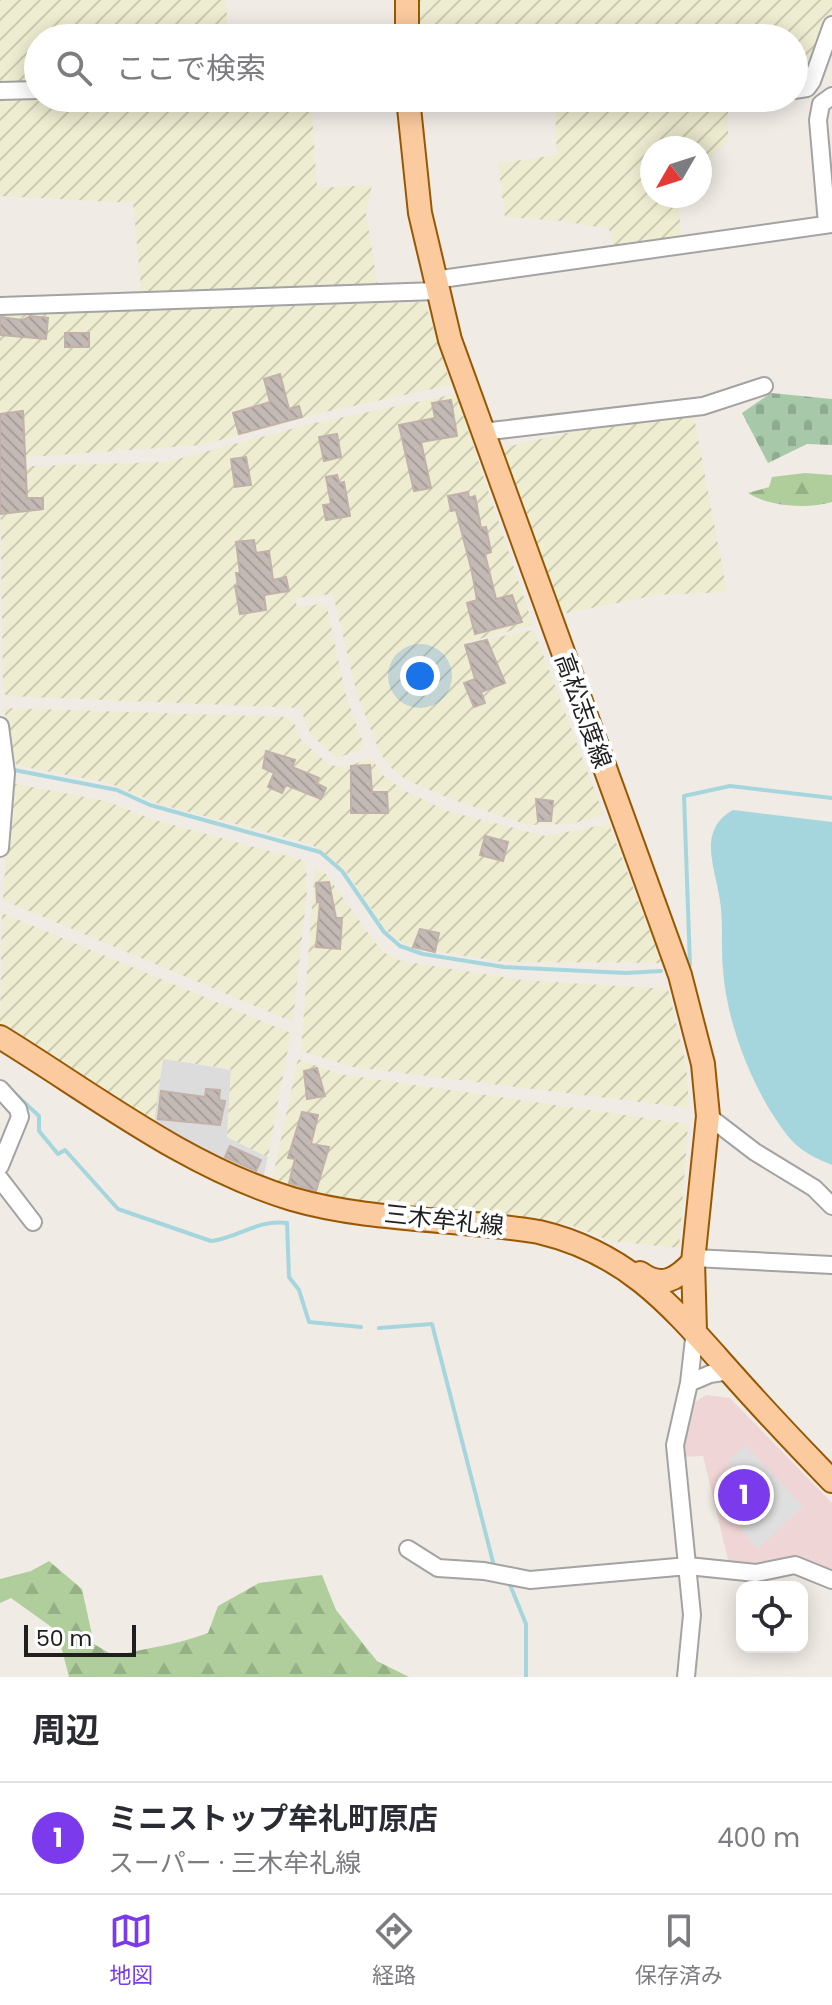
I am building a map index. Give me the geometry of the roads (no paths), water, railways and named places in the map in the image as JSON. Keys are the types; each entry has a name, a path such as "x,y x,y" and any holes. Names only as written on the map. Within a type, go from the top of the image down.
{"main road":[{"path":"407,0 407,24"},
{"name":"高松志度線","path":"409,112 414,173 435,286 482,432 680,975 703,1064 708,1116 694,1260 695,1330"},
{"name":"三木牟礼線","path":"2,1042 175,1145 221,1170 278,1194 320,1206 539,1232 564,1237 607,1257 638,1277 695,1330 832,1481"},
{"path":"607,1257 623,1261 650,1280 663,1283 682,1274 694,1260"}],"street":[{"path":"808,87 832,25"},
{"path":"0,91 24,90"},
{"path":"0,306 435,286 830,224 818,120 821,104 832,96"},
{"path":"482,432 703,406 764,386"},
{"path":"0,726 6,768 0,848"},
{"path":"0,1089 18,1109 20,1117 0,1166"},
{"path":"708,1116 755,1152 814,1188 832,1194"},
{"path":"0,1179 33,1222"},
{"path":"814,1188 832,1206"},
{"path":"694,1260 832,1265"},
{"path":"686,1677 693,1633 675,1445 689,1383 695,1330"},
{"path":"689,1383 710,1374 729,1371"},
{"path":"408,1549 438,1568 484,1571 530,1580 688,1566 746,1574 795,1565 832,1580"}],"water":[{"path":"733,810 832,822 832,1165 796,1145 787,1135 763,1098 736,1035 723,970 721,909 711,854 714,830 721,819"}],"waterway":[{"path":"9,769 117,790 150,805 320,852 342,871 384,932 400,946 423,954 504,967 626,973 661,971"},
{"path":"690,965 684,796 730,786 832,798"},
{"path":"10,1089 39,1116 39,1131 58,1154 65,1150 118,1209 211,1241 257,1226 287,1223 289,1277 299,1290 309,1322 361,1327"},
{"path":"379,1328 432,1324 493,1562"},
{"path":"508,1580 526,1624 526,1677"}],"place":[{"name":"ミニストップ牟礼町原店","path":"744,1495"}]}
